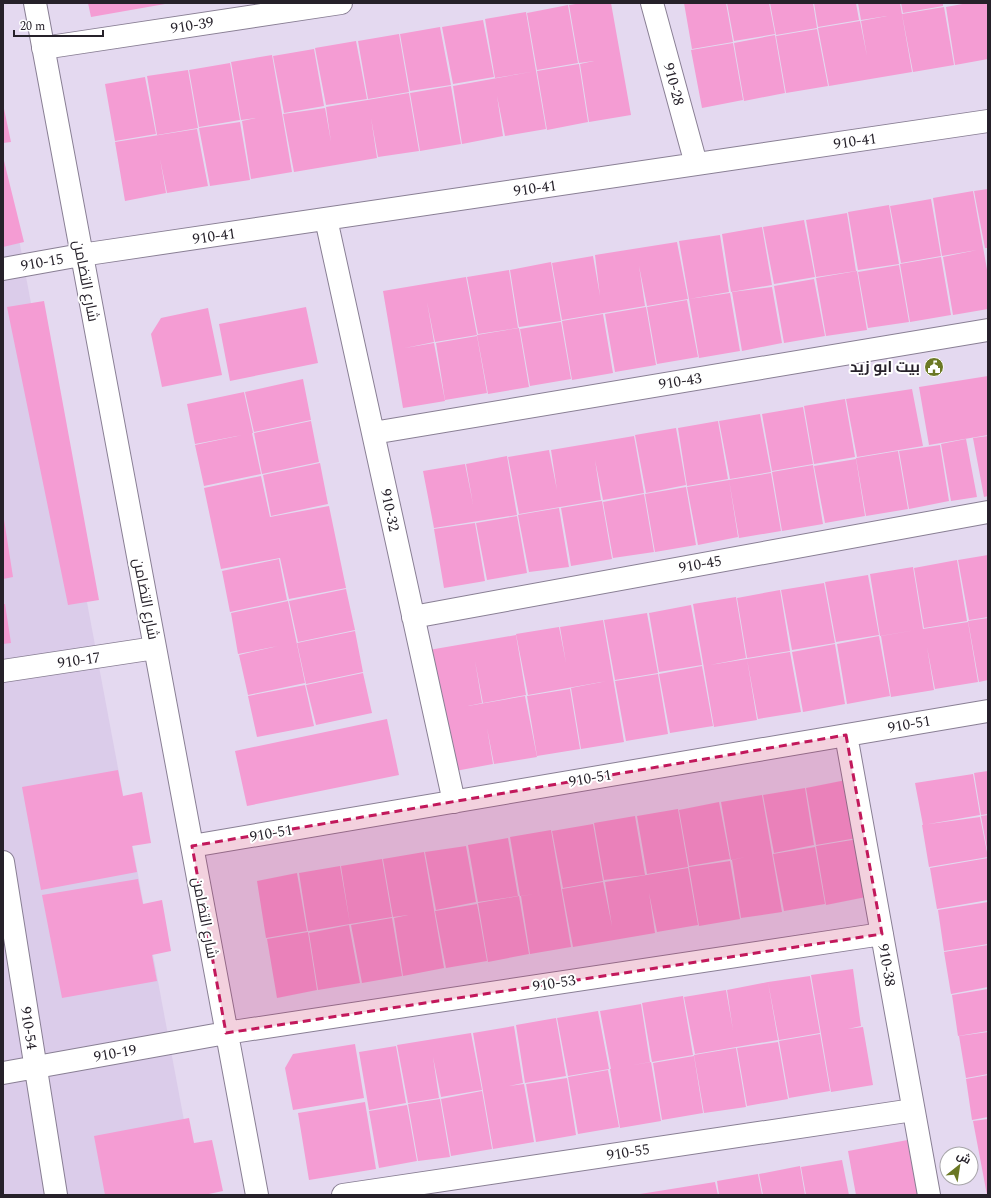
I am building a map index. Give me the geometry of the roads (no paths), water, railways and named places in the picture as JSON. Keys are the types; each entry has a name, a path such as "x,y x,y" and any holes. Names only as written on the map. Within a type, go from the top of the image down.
{"street":[{"name":"شارع التضامن","path":"35,3 257,1195"},
{"name":"910-39","path":"43,48 247,10 341,3"},
{"name":"910-28","path":"652,3 696,164"},
{"name":"910-41","path":"81,255 988,121"},
{"name":"910-32","path":"326,219 454,802"},
{"name":"910-15","path":"3,269 81,255"},
{"name":"910-43","path":"373,433 988,330"},
{"name":"910-45","path":"413,616 988,512"},
{"name":"910-17","path":"3,671 155,648"},
{"name":"910-51","path":"192,846 988,711"},
{"name":"910-38","path":"846,735 929,1195"},
{"name":"910-54","path":"3,862 56,1195"},
{"name":"910-53","path":"226,1033 882,934"},
{"name":"910-19","path":"3,1073 226,1033"},
{"name":"910-55","path":"343,1195 913,1110"}],"place":[{"name":"بيت ابو زيد","path":"934,367"}]}
